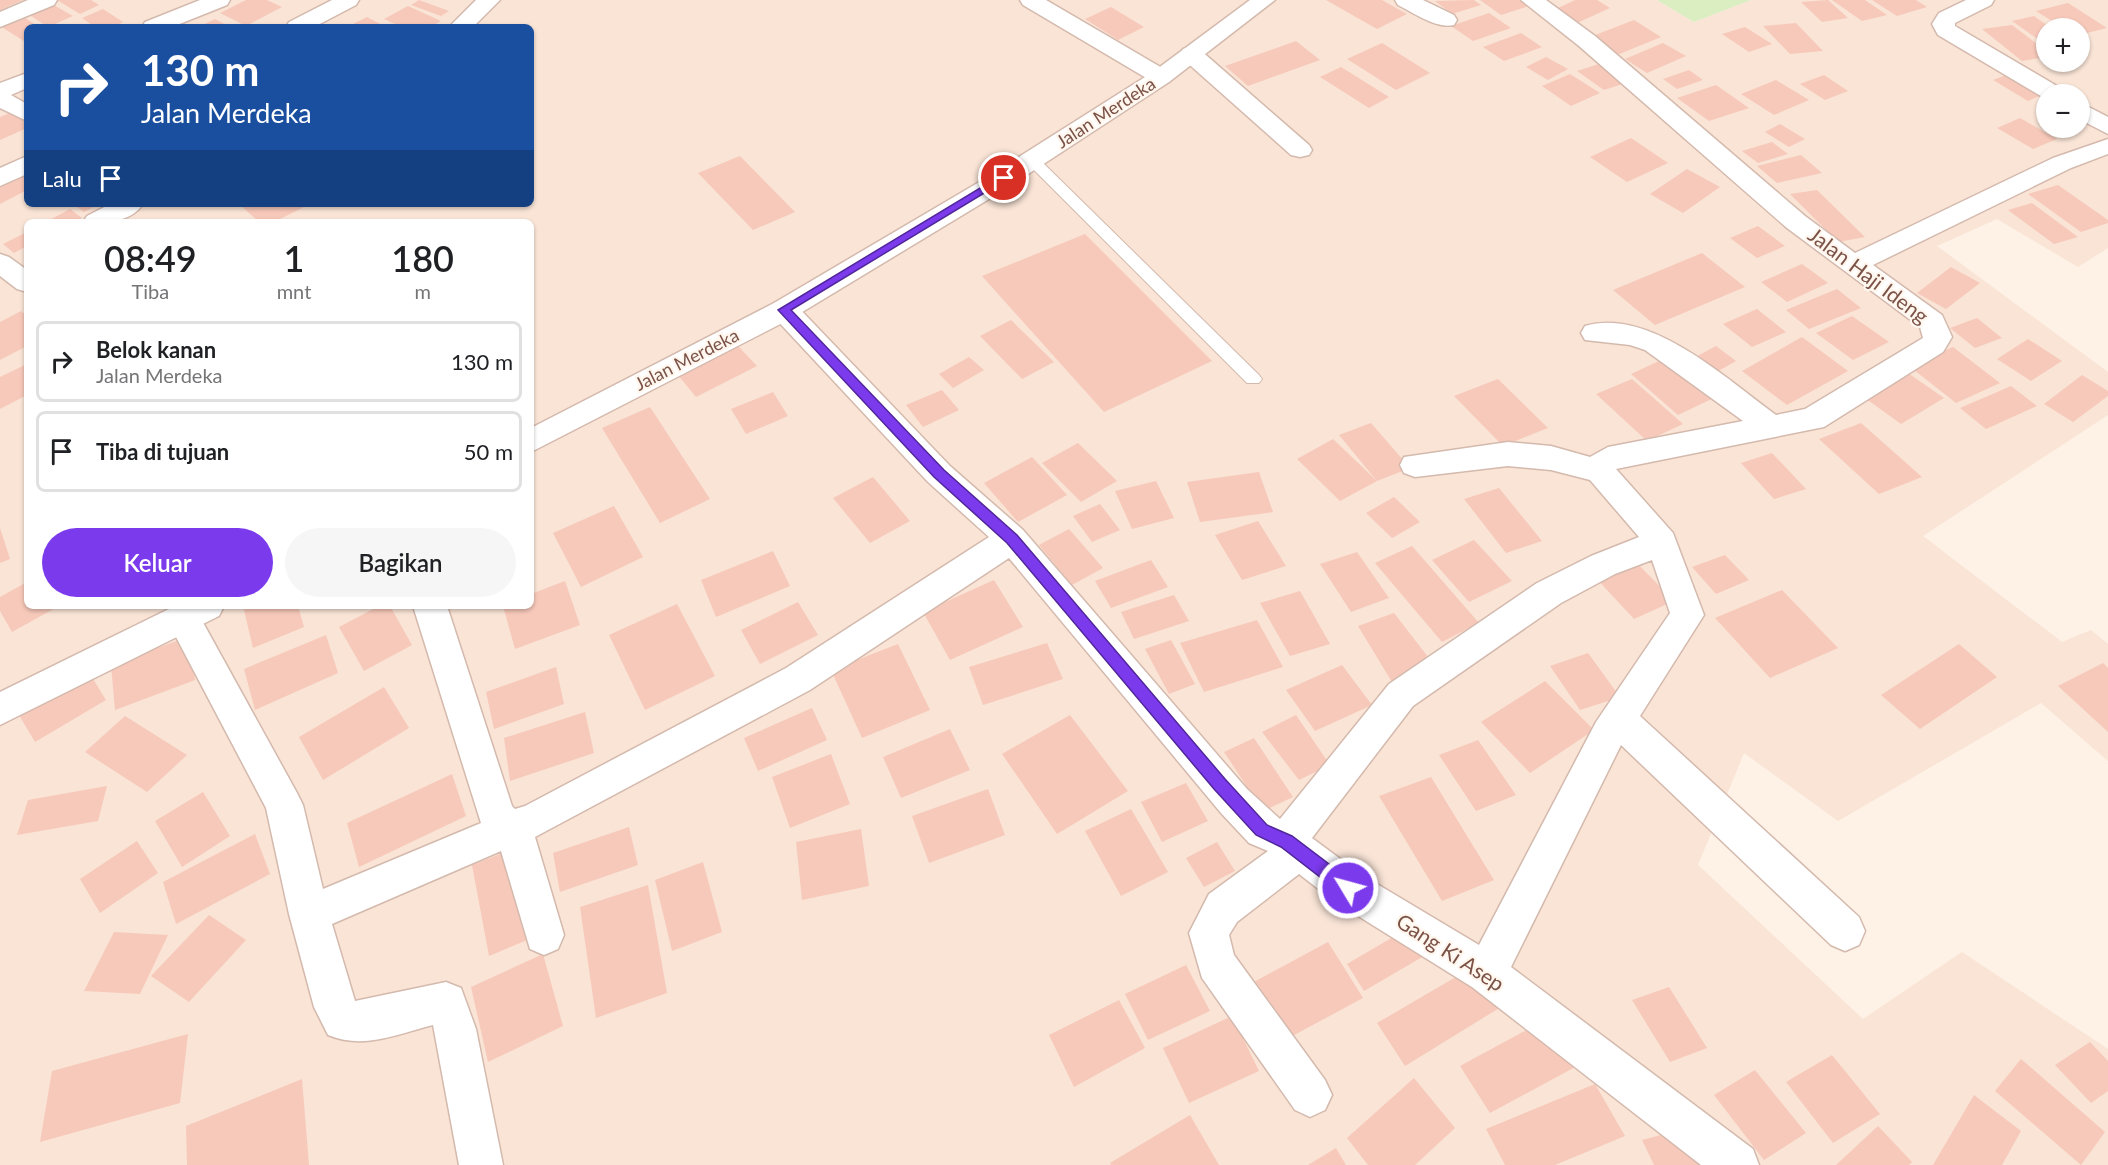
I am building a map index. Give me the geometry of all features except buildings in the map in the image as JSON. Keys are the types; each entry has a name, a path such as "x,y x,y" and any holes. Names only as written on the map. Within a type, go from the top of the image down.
{"street":[{"path":"0,20 46,0"},
{"path":"160,24 219,0"},
{"path":"303,24 348,0"},
{"path":"463,24 489,0"},
{"path":"1031,0 1161,77"},
{"name":"Jalan Merdeka","path":"534,439 784,310 1032,160 1161,77 1264,0"},
{"path":"1406,0 1446,21"},
{"name":"Jalan Haji Ideng","path":"1532,0 1587,41 1796,222 1932,322 1938,337 1933,345 1814,419 1608,459 1601,464 1600,471"},
{"path":"1983,0 1947,18 1943,24 1946,30 2037,84"},
{"path":"1191,54 1300,150"},
{"path":"0,91 24,81"},
{"path":"0,98 24,112"},
{"path":"2090,116 2108,127"},
{"path":"1854,264 2062,163 2108,146"},
{"path":"0,178 24,166"},
{"path":"102,219 124,207"},
{"name":"Gang Ki Asep","path":"784,310 939,474 1012,539 1234,801 1262,830 1293,846 1348,888 1486,973 1737,1165"},
{"path":"1595,333 1632,335 1655,343 1773,428"},
{"path":"1415,465 1508,454 1551,458 1600,471 1662,542 1687,615 1618,719 1486,973"},
{"path":"309,914 508,829 535,820 798,679 1012,539"},
{"path":"1310,1095 1216,964 1209,933 1224,908 1293,846 1401,694 1549,593 1604,565 1662,542"},
{"path":"431,609 498,816 521,848 544,934"},
{"path":"0,709 195,612 284,805 309,914 334,1007 343,1020 356,1024 428,1004 446,1003 454,1029 481,1165"},
{"path":"1618,719 1845,931"}],"lane":[{"path":"1032,160 1253,379"}],"shaded area":[{"path":"0,0 1657,0 1694,22 1751,0 2108,0 2108,248 2078,267 1997,219 1937,246 2108,372 2108,415 1923,536 2062,642 2091,630 2108,644 2108,761 2041,703 1838,821 1744,753 1698,865 1863,1019 1962,952 2108,1049 2108,1165 0,1165"}],"green space":[{"path":"1657,0 1751,0 1694,22"}],"route":[{"path":"1004,178 784,310 939,474 1012,539 1219,784 1262,830 1286,842 1348,888"}]}
